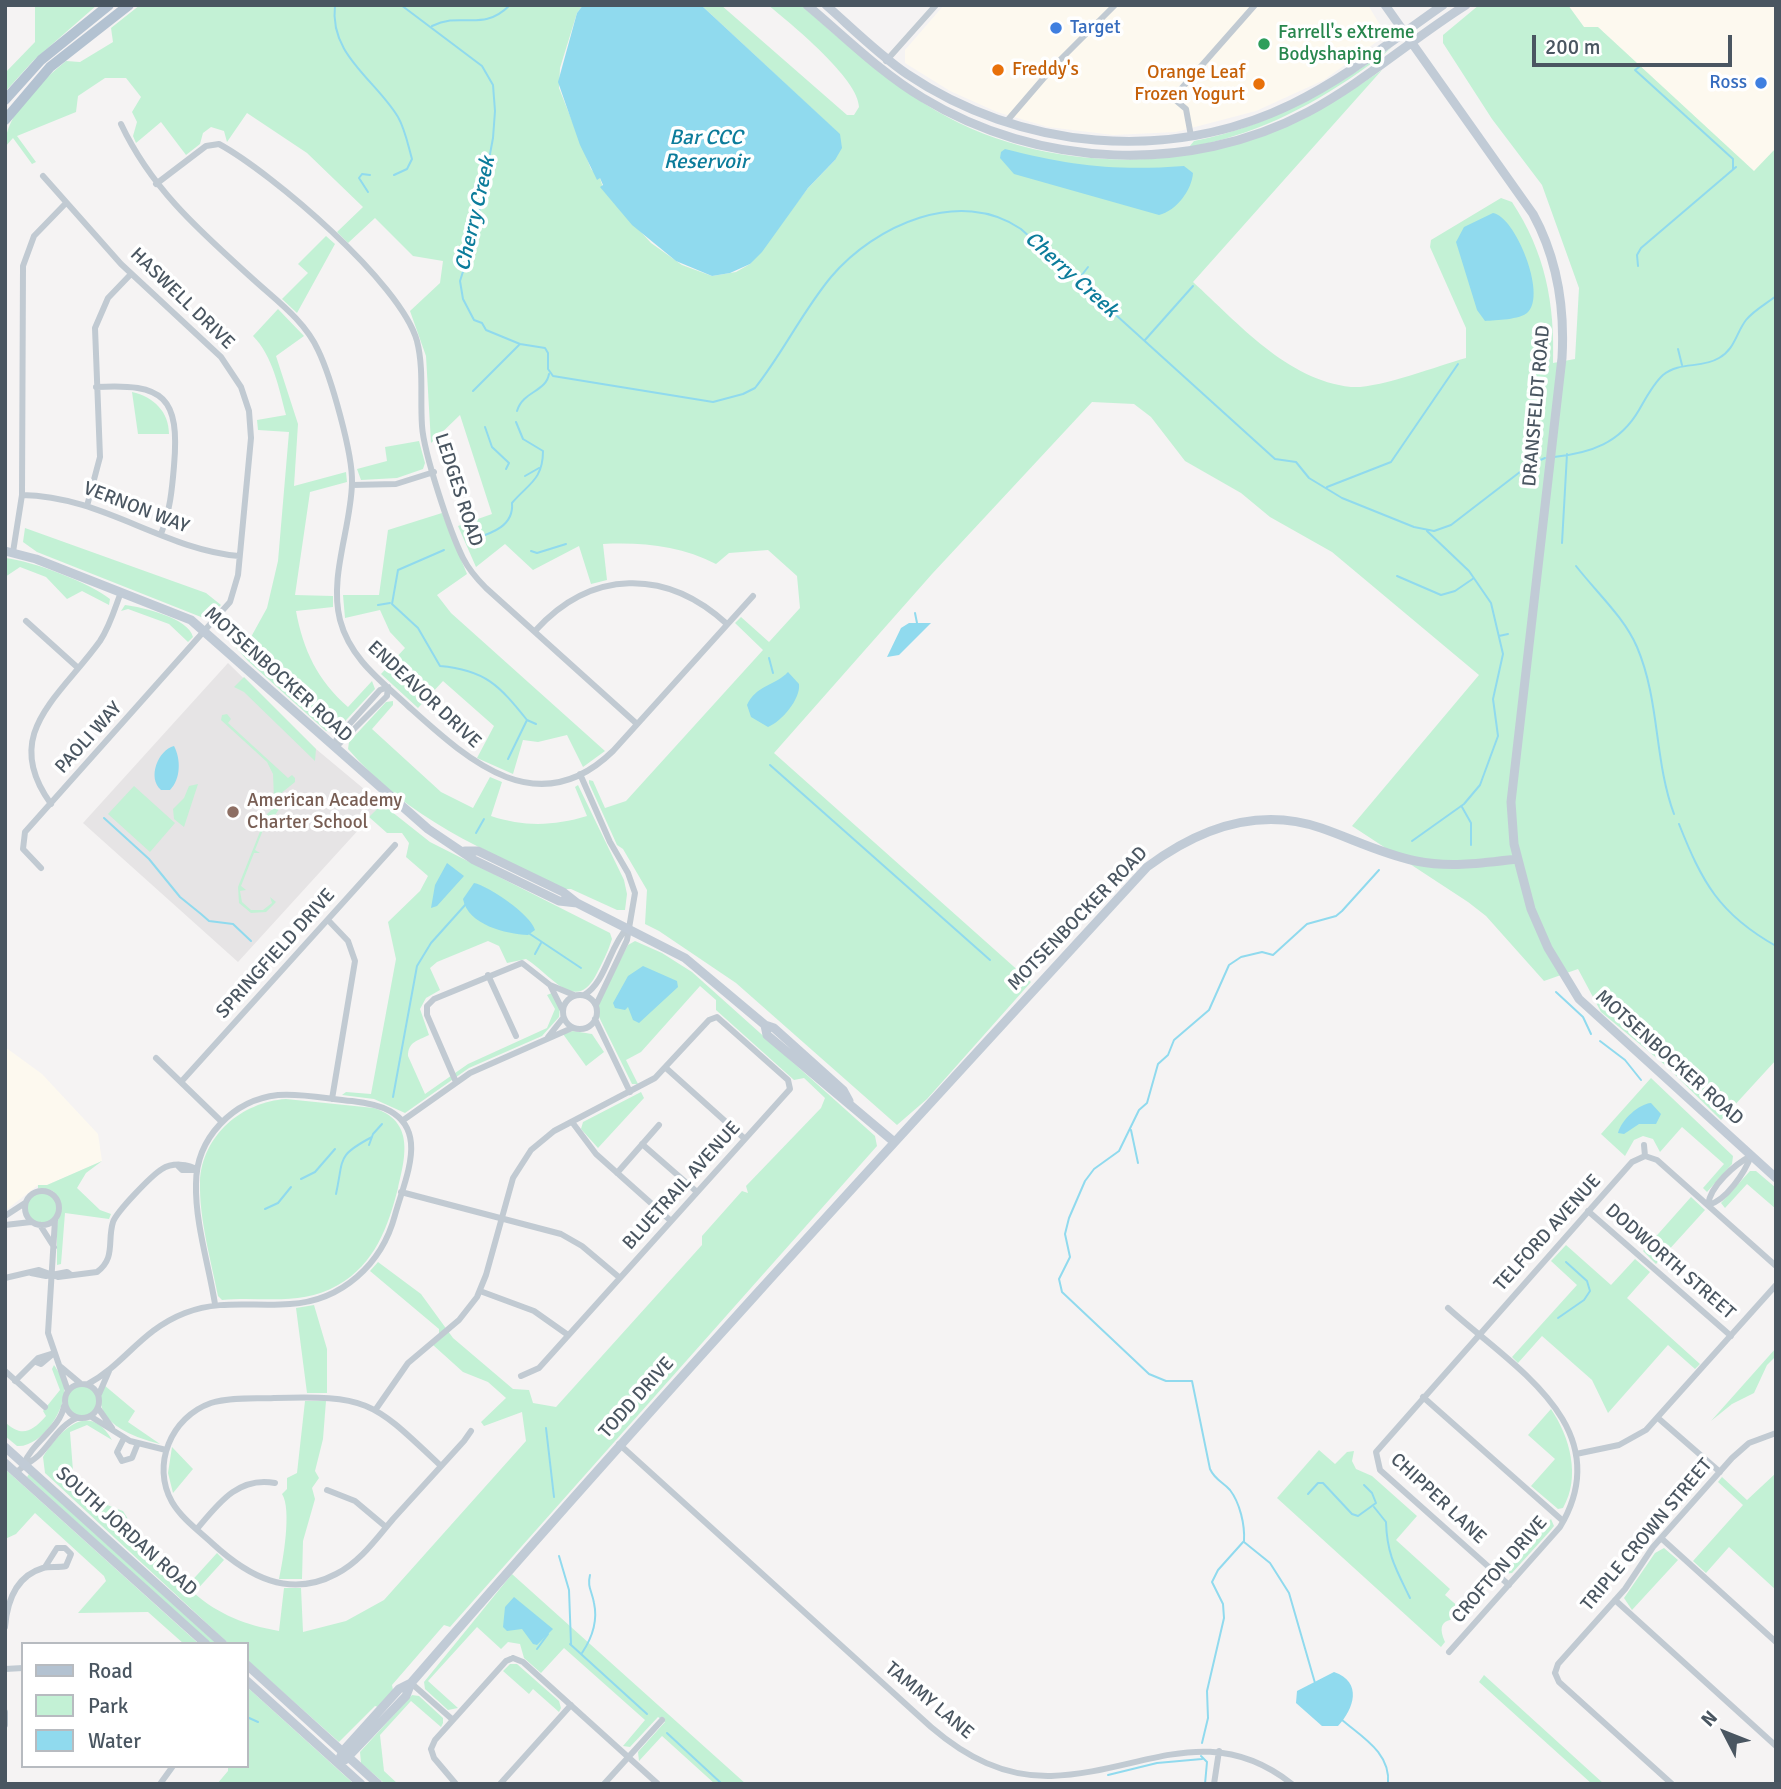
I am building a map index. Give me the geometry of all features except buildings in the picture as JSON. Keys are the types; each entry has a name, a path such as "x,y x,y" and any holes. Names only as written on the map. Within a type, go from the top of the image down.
{"main road":[{"path":"5,100 32,68 109,5"},
{"path":"5,120 44,73 129,5"},
{"path":"807,5 881,68 934,105 979,127 1025,142 1073,152 1123,155 1197,150 1266,131 1330,100 1466,5"},
{"path":"826,5 888,59 938,92 1006,122 1049,134 1091,140 1139,141 1191,136 1242,124 1293,104 1324,87 1444,5"},
{"name":"DRANSFELDT ROAD","path":"1385,5 1536,219 1548,248 1560,291 1562,358 1511,802 1517,859"},
{"path":"934,105 943,104 995,127 1006,122"},
{"path":"1123,155 1135,150 1184,146 1191,136"},
{"name":"MOTSENBOCKER ROAD","path":"9,552 186,618 207,632 418,822 465,851 474,860 559,901 577,903 691,962 765,1025 767,1035 839,1098 849,1101 893,1141 1147,867 1194,835 1240,821 1289,821 1323,828 1377,850 1423,862 1467,864 1517,859 1539,929 1582,1003 1776,1178"},
{"name":"TODD DRIVE","path":"338,1763 399,1689 411,1683 619,1444 893,1141"},
{"name":"SOUTH JORDAN ROAD","path":"5,1447 221,1642"},
{"name":"SOUTH JORDAN ROAD","path":"5,1463 204,1642"},
{"path":"248,1666 378,1784"},
{"path":"248,1682 360,1784"}],"street":[{"path":"881,68 936,5"},
{"path":"1006,122 1063,56 1115,5"},
{"path":"1191,136 1185,109 1173,98 1255,5"},
{"name":"ENDEAVOR DRIVE","path":"121,124 137,158 176,209 296,319 310,336 328,380 346,446 352,485 338,587 339,614 355,654 460,753 514,780 539,783 580,774 608,756 753,596"},
{"name":"LEDGES ROAD","path":"156,184 206,146 219,144 280,184 386,288 407,317 416,341 422,369 424,435 466,564 486,588 637,724"},
{"name":"HASWELL DRIVE","path":"43,176 131,274 221,357 244,393 251,431 233,596 207,632"},
{"path":"9,552 22,495 23,266 34,236 66,203"},
{"path":"87,506 100,457 95,334 99,315 108,298 131,274"},
{"path":"96,387 134,385 148,389 161,398 173,414 177,435 171,500 161,534"},
{"path":"352,485 396,484 434,472"},
{"name":"VERNON WAY","path":"22,495 53,495 207,552 239,556"},
{"path":"535,631 568,600 592,589 617,584 646,586 683,594 708,607 727,624"},
{"path":"31,718 104,635 121,592"},
{"path":"26,621 77,667"},
{"name":"PAOLI WAY","path":"41,868 24,853 18,842 25,832 207,632"},
{"path":"334,748 337,737 380,690 388,687"},
{"path":"580,774 610,842 630,877 634,907 627,928 627,940 596,1005 596,1019 631,1092"},
{"path":"30,785 51,804"},
{"name":"SPRINGFIELD DRIVE","path":"181,1082 395,845"},
{"path":"328,920 348,941 355,961 332,1099"},
{"path":"562,1009 566,1001 593,987 618,937 627,928"},
{"path":"456,1082 426,1015 427,1006 434,999 522,963 550,985 580,995 596,1005"},
{"path":"488,975 516,1036"},
{"path":"550,985 562,1009 563,1018 572,1028"},
{"name":"BLUETRAIL AVENUE","path":"522,1376 539,1368 788,1091 790,1083 715,1017 666,1068"},
{"path":"548,1037 563,1018"},
{"path":"585,1029 596,1019"},
{"path":"402,1121 456,1082 548,1037 572,1028 601,1034"},
{"path":"156,1058 222,1122"},
{"path":"376,1409 408,1363 459,1320 480,1291 501,1218 522,1162 542,1139 655,1079 666,1068 745,1139"},
{"path":"68,1391 109,1371 151,1330 174,1317 215,1304 296,1304 317,1299 345,1286 368,1266 383,1245 401,1192 411,1147 402,1121 380,1105 290,1095 265,1097 242,1107 222,1122 206,1144 197,1170 196,1196 215,1304"},
{"path":"572,1122 589,1147 671,1221"},
{"path":"617,1173 659,1125"},
{"path":"642,1144 697,1192"},
{"path":"1644,1145 1644,1156 1657,1160 1776,1266"},
{"name":"TELFORD AVENUE","path":"1478,1335 1632,1162 1644,1156"},
{"path":"1708,1205 1716,1203 1747,1167 1751,1156"},
{"path":"5,1278 39,1270 58,1277 87,1276 100,1271 109,1257 115,1217 159,1171 167,1167 192,1166 197,1170"},
{"path":"5,1216 37,1191 51,1193 60,1205 55,1220 48,1334 68,1391 62,1415 28,1452 24,1464 16,1473"},
{"path":"401,1192 569,1238 620,1278"},
{"path":"25,1203 26,1214 32,1222"},
{"name":"DODWORTH STREET","path":"1588,1211 1731,1336"},
{"path":"40,1226 55,1220"},
{"path":"5,1224 32,1222 40,1226 54,1247"},
{"path":"1576,1454 1619,1445 1640,1434 1658,1418 1776,1285"},
{"path":"480,1291 534,1311 568,1335"},
{"name":"CROFTON DRIVE","path":"1448,1308 1550,1399 1568,1427 1576,1454 1576,1489 1563,1521 1449,1653"},
{"name":"CHIPPER LANE","path":"1478,1335 1380,1444 1376,1458 1383,1472 1509,1585"},
{"path":"15,1381 47,1353 54,1353"},
{"path":"61,1367 99,1395"},
{"path":"5,1371 45,1407"},
{"path":"109,1371 99,1395 98,1408 112,1428"},
{"path":"441,1466 376,1409 335,1397 222,1401 188,1416 175,1430 166,1450 164,1475 169,1497 180,1514 246,1571 269,1581 298,1584 319,1581 344,1570 386,1527 441,1466 471,1431"},
{"path":"1423,1397 1563,1521"},
{"path":"65,1404 68,1412 77,1418"},
{"path":"24,1464 36,1459 68,1422 90,1416 98,1408"},
{"path":"90,1416 124,1438 166,1450"},
{"path":"1658,1418 1720,1472"},
{"name":"TRIPLE CROWN STREET","path":"1672,1784 1552,1673 1615,1600 1661,1538 1720,1472 1749,1443 1776,1433"},
{"path":"124,1438 117,1452 122,1461 132,1458 138,1443"},
{"name":"TAMMY LANE","path":"619,1444 931,1727 974,1758 1004,1770 1050,1776 1174,1752 1219,1751 1258,1763 1292,1784"},
{"path":"1365,1458 1376,1458"},
{"path":"197,1529 225,1497 240,1487 260,1481 275,1483"},
{"path":"327,1490 358,1503 386,1527"},
{"path":"1661,1538 1776,1642"},
{"path":"5,1627 11,1594 25,1579 45,1567"},
{"path":"1615,1600 1776,1746"},
{"path":"1456,1630 1463,1636"},
{"path":"456,1784 428,1749 513,1655 658,1784"},
{"path":"411,1683 453,1720"},
{"path":"500,1784 571,1705"},
{"path":"5,1712 5,1726"},
{"path":"604,1784 662,1720"},
{"path":"1214,1784 1219,1751"},
{"path":"160,1784 172,1768"}],"shaded area":[{"path":"944,5 1368,5 1386,35 1324,80 1256,111 1176,132 1113,135 1048,127 997,112 950,91 905,63 905,50"},
{"path":"1568,5 1776,5 1776,148 1755,172 1599,28 1584,27"},
{"name":"American Academy Charter School","path":"228,663 316,749 382,804 238,962 83,823"},
{"path":"5,1047 42,1074 98,1134 102,1161 47,1185 38,1185 5,1211"}],"green space":[{"path":"35,5 97,5 33,61 5,92 5,73 35,42"},
{"path":"140,5 583,5 577,13 560,68 559,88 591,169 600,178 604,191 651,243 682,265 712,276 736,272 750,264 808,188 835,160 835,130 701,5 721,5 847,115 854,115 859,107 848,82 822,52 768,5 801,5 892,81 925,104 966,126 1010,143 1056,154 1103,159 1150,159 1197,153 1243,142 1311,114 1382,70 1193,282 1246,331 1285,362 1328,382 1363,387 1466,358 1466,328 1430,247 1431,240 1501,198 1512,202 1540,259 1550,299 1553,363 1575,359 1579,288 1542,185 1492,119 1443,43 1443,35 1479,5 1568,5 1584,27 1598,27 1754,171 1776,148 1776,1060 1721,1120 1665,1065 1601,1012 1578,969 1544,981 1486,916 1352,826 1479,675 1332,552 1270,517 1241,493 1185,461 1151,417 1134,404 1092,402 932,574 774,753 1031,982 927,1099 897,1125 736,983 645,924 647,890 623,849 617,845 589,783 589,780 593,781 605,808 626,801 763,650 735,623 741,617 769,642 800,608 797,576 768,550 729,553 716,564 675,549 633,544 603,544 607,580 591,584 579,546 533,570 505,544 476,567 458,526 492,514 460,415 431,443 426,356 410,311 440,283 443,261 413,256 375,218 348,243 337,232 363,207 307,153 247,113 227,142 224,131 211,127 203,133 200,144 186,155 161,122 136,143 133,136 137,122 132,112 141,97 126,78 105,78 78,96 76,112 17,136 36,162 32,164 13,138 5,147 11,122 36,88 66,61 80,62 113,42 111,28"},
{"path":"1392,47 1338,86 1278,119 1235,136 1189,147 1194,141 1248,126 1298,105 1346,78"},
{"path":"326,236 335,244 297,313 282,299 308,273 298,264"},
{"path":"278,309 304,336 276,356 298,424 294,486 346,472 347,482 310,492 295,595 333,596 333,607 296,611 313,664 328,687 348,707 372,681 375,689 335,732 326,731 248,661 220,630 228,617 251,637 267,608 278,561 289,432 258,430 257,420 286,415 266,353 253,336"},
{"path":"132,392 140,394 159,407 166,419 169,434 138,434"},
{"path":"419,441 425,463 423,469 397,478 361,480 357,469 387,461 385,447"},
{"path":"442,513 467,574 437,595 451,613 605,751 583,767 567,735 538,742 523,740 513,774 477,758 494,726 443,681 418,708 381,674 405,648 390,632 380,610 345,618 343,595 379,595 388,530"},
{"path":"25,528 206,593 221,605 206,619 37,552 23,542"},
{"path":"5,558 30,563 75,580 110,599 109,605 82,591 67,599 46,577 20,567 5,577"},
{"path":"125,605 174,619 190,630 193,637 188,642 169,624 128,609 121,611"},
{"path":"244,677 316,749 315,761 244,692 234,687"},
{"path":"393,701 393,705 372,729 441,792 473,808 490,777 502,782 491,816 527,823 575,819 587,816 575,787 578,785 624,880 627,894 625,910 617,910 571,889 565,889 476,846 422,814 371,774 348,749 349,742 386,702"},
{"path":"227,714 231,719 228,723 288,778 292,775 295,778 295,782 274,799 273,774 267,762 221,720 222,715"},
{"path":"198,784 184,827 174,819 173,809 184,798 189,786"},
{"path":"134,786 175,823 150,852 108,814"},
{"path":"288,795 272,820 267,820 255,850 260,853 254,853 241,886 246,890 240,891 242,902 251,910 263,910 272,903 270,897 276,902 266,912 251,913 239,903 238,887 267,814"},
{"path":"382,804 430,842 610,933 612,939 596,975 588,986 580,991 562,987 526,959 507,963 499,946 488,941 437,962 430,968 440,990 426,998 420,1009 429,1035 414,1042 408,1051 425,1094 468,1064 547,1028 555,1009 547,995 552,993 560,1007 559,1017 542,1036 469,1068 405,1113 374,1099 342,1095 346,1092 371,1094 396,959 388,922 420,891 428,876 406,857 409,843 402,833 387,833 369,817"},
{"path":"635,941 662,953 692,972 875,1136 877,1146 450,1627 444,1625 392,1685 393,1690 378,1707 375,1706 339,1742 248,1661 248,1642 227,1642 45,1473 43,1457 58,1437 75,1423 94,1422 103,1428 112,1440 87,1425 70,1432 73,1471 81,1487 94,1500 123,1511 148,1551 187,1586 217,1553 224,1560 194,1593 234,1618 279,1631 284,1588 301,1588 303,1632 346,1621 384,1600 526,1441 522,1412 484,1426 481,1422 506,1398 488,1382 463,1372 433,1345 439,1340 439,1329 370,1271 378,1262 421,1294 453,1338 513,1389 529,1390 533,1403 556,1407 702,1245 702,1236 742,1191 748,1193 746,1186 821,1108 825,1098 804,1078 794,1080 716,1010 716,1000 700,986 641,1052 626,1060 638,1084 632,1084 599,1017 599,1001 628,945"},
{"path":"573,1031 592,1034 604,1052 586,1066 563,1034"},
{"path":"1651,1078 1733,1156 1732,1164 1707,1192 1703,1188 1724,1164 1682,1127 1660,1152 1653,1139 1643,1136 1634,1140 1625,1156 1601,1134"},
{"path":"641,1092 644,1098 598,1148 581,1129 583,1122"},
{"path":"286,1099 374,1108 396,1121 404,1140 404,1152 401,1176 390,1217 378,1243 362,1266 338,1285 324,1292 295,1298 222,1300 218,1296 203,1225 200,1196 202,1165 216,1136 227,1124 254,1107"},
{"path":"102,1161 86,1173 77,1188 100,1210 111,1214 109,1219 65,1213 61,1264 57,1265 57,1226 61,1204 53,1191 38,1188 38,1185 47,1185"},
{"path":"1750,1171 1756,1171 1776,1188 1776,1209 1747,1184 1725,1208 1721,1203"},
{"path":"42,1193 53,1197 57,1208 53,1219 42,1223 31,1219 27,1208 31,1197"},
{"path":"1691,1197 1705,1210 1656,1264 1643,1251"},
{"path":"1566,1245 1611,1285 1635,1259 1650,1272 1627,1298 1700,1364 1695,1369 1668,1345 1608,1413 1592,1380 1542,1336 1518,1363 1512,1357 1577,1285 1551,1261"},
{"path":"314,1305 327,1349 327,1393 307,1393 296,1308"},
{"path":"1776,1348 1776,1356 1767,1365 1754,1393 1732,1404 1711,1421"},
{"path":"54,1365 64,1385 62,1405 43,1434 35,1441 17,1446 5,1436 5,1422 16,1430 26,1431 46,1416 43,1411 60,1390 52,1369"},
{"path":"104,1385 135,1411 128,1422 160,1444 126,1432 108,1418 102,1408"},
{"path":"82,1386 93,1390 97,1401 93,1412 82,1416 71,1412 67,1401 71,1390"},
{"path":"305,1401 326,1401 323,1439 315,1471 319,1478 312,1488 315,1499 303,1541 302,1579 279,1579 286,1523 282,1494 287,1489 287,1478 297,1473"},
{"path":"1551,1409 1568,1444 1572,1470 1568,1496 1563,1508 1558,1509 1531,1486 1555,1459 1528,1435"},
{"path":"172,1447 193,1469 173,1493 168,1473"},
{"path":"1319,1450 1335,1464 1347,1452 1354,1451 1352,1461 1356,1469 1372,1476 1417,1516 1396,1540 1450,1589 1445,1595 1469,1616 1444,1623 1442,1633 1445,1642 1441,1647 1277,1498"},
{"path":"5,1469 197,1642 182,1642 148,1612 78,1613 106,1581 104,1576 35,1513 16,1534 5,1539"},
{"path":"1776,1473 1776,1590 1729,1547 1706,1573 1693,1561 1743,1505 1718,1482 1722,1477 1747,1500"},
{"path":"29,1474 215,1642 209,1642 27,1477"},
{"path":"1551,1519 1554,1526 1550,1531 1512,1573 1504,1574"},
{"path":"1664,1548 1678,1560 1632,1610 1624,1598 1655,1553"},
{"path":"512,1574 746,1784 715,1784 662,1736 639,1761 638,1752 665,1722 658,1717 630,1747 623,1746 645,1720 564,1648 541,1673 524,1658 520,1644 508,1642 501,1649 477,1627 428,1681 458,1708 448,1710 425,1689 424,1682"},
{"path":"510,1664 517,1664 559,1701 559,1712 533,1689 529,1694 503,1671"},
{"path":"1484,1675 1604,1784 1592,1784 1479,1682"},
{"path":"248,1688 354,1784 217,1784 228,1768 248,1768"},
{"path":"412,1695 419,1696 443,1718 443,1723 441,1727 411,1701 380,1735 384,1771 398,1784 385,1784 361,1763 360,1752"}],"water":[{"name":"Bar CCC Reservoir","path":"583,5 701,5 840,134 842,148 835,160 808,188 762,252 750,264 730,273 712,276 676,261 632,225 600,187 603,185 600,178 597,180 580,145 558,82 577,13"},
{"path":"1005,149 1051,160 1094,166 1184,166 1193,173 1192,180 1182,199 1159,215 1014,174 1000,158"},
{"path":"1493,213 1502,217 1519,241 1531,274 1533,303 1528,312 1519,317 1485,321 1477,310 1456,242 1464,227"},
{"path":"909,623 931,623 899,655 887,657 901,628"},
{"path":"788,672 799,684 797,696 784,715 768,727 751,717 747,705 755,693"},
{"path":"174,746 179,763 178,775 170,790 161,790 155,779 156,765 163,753"},
{"path":"447,863 464,876 437,906 431,908 435,885"},
{"path":"474,883 509,902 526,917 535,930 528,935 519,934 480,922 466,908 463,899"},
{"path":"643,966 677,981 678,987 639,1023 633,1020 628,1007 625,1010 615,1008 613,1003 628,976"},
{"path":"1651,1103 1661,1114 1656,1124 1639,1124 1624,1134 1618,1133 1632,1113"},
{"path":"514,1597 553,1629 537,1645 533,1644 522,1629 507,1631 503,1627 505,1607"},
{"path":"1334,1672 1349,1682 1353,1696 1348,1712 1338,1726 1322,1726 1296,1703 1297,1691"}],"waterway":[{"path":"335,5 335,23 346,52 388,103 404,132 412,159 407,169 394,175"},
{"name":"Cherry Creek","path":"401,5 482,66 493,85 493,138 475,234 460,281 463,299 474,320 482,323 486,330 520,344 545,348 548,353 548,369 553,376 713,402 743,394 755,388 821,290 849,258 894,228 920,218 946,212 972,211 997,217 1021,229 1275,459 1296,462 1309,478 1342,498 1414,527 1434,531 1451,525 1529,465 1545,458"},
{"path":"432,26 453,20 490,18 510,5"},
{"path":"1639,67 1635,70 1733,159 1733,169"},
{"path":"1638,266 1637,255 1641,248 1736,167"},
{"path":"368,192 359,178 362,174 370,175"},
{"path":"1078,280 1088,267"},
{"path":"1145,340 1193,286"},
{"name":"Cherry Creek","path":"1554,457 1580,453 1614,438 1631,421 1663,375 1676,368 1719,358 1732,345 1746,320 1776,296"},
{"path":"473,391 519,345"},
{"path":"1678,349 1682,365"},
{"path":"1327,487 1391,462 1458,364"},
{"path":"517,411 524,399 544,385 549,374"},
{"path":"474,539 506,523 512,511 512,503 534,481 540,469 543,451 523,439 516,422"},
{"path":"485,427 492,447 509,463 506,469"},
{"path":"1562,543 1567,454"},
{"path":"525,476 539,468"},
{"path":"1412,841 1464,804 1480,785 1498,736 1493,699 1503,654 1491,603 1469,571 1427,531"},
{"path":"531,551 537,553 566,544"},
{"path":"444,550 398,570 392,604 418,628 440,666 469,671 490,681 527,720 536,724"},
{"path":"1576,566 1618,615 1637,647 1650,688 1663,773 1674,814"},
{"path":"1397,576 1441,595 1455,591 1474,578"},
{"path":"378,605 390,603"},
{"path":"915,613 917,623"},
{"path":"1499,636 1508,634"},
{"path":"769,658 773,673"},
{"path":"508,759 527,720"},
{"path":"770,765 990,960"},
{"path":"1462,807 1471,823 1471,845"},
{"path":"104,818 149,859 180,897 209,921 233,924 251,941"},
{"path":"476,833 484,819"},
{"path":"1679,824 1705,880 1726,909 1756,934 1776,946"},
{"path":"1202,1743 1208,1718 1207,1691 1224,1618 1223,1604 1212,1582 1218,1570 1244,1541 1241,1514 1230,1490 1210,1469 1192,1381 1166,1381 1149,1374 1062,1292 1059,1279 1070,1257 1065,1234 1085,1181 1094,1169 1119,1151 1139,1110 1147,1103 1158,1064 1168,1055 1174,1040 1209,1010 1229,965 1241,957 1262,952 1273,955 1307,924 1336,916 1379,870"},
{"path":"393,1097 417,966 431,943 466,904"},
{"path":"530,934 581,968"},
{"path":"535,954 541,943"},
{"path":"1556,992 1583,1017 1591,1034"},
{"path":"1600,1041 1625,1060 1641,1080"},
{"path":"369,1145 373,1134 382,1124"},
{"path":"1131,1130 1138,1163"},
{"path":"336,1194 341,1165 347,1154 372,1137"},
{"path":"301,1179 315,1172 335,1149"},
{"path":"265,1209 278,1203 291,1187"},
{"path":"1558,1318 1584,1300 1590,1291 1587,1281 1566,1262"},
{"path":"546,1428 554,1497"},
{"path":"1308,1494 1318,1483 1323,1483 1352,1514 1358,1516 1376,1503 1372,1493 1364,1485"},
{"path":"1374,1507 1386,1522 1390,1553 1410,1598"},
{"path":"1244,1542 1270,1563 1289,1593 1315,1683"},
{"path":"559,1556 569,1590 571,1644"},
{"path":"582,1653 595,1623 589,1586 590,1575"},
{"path":"537,1649 548,1634"},
{"path":"570,1644 647,1714"},
{"path":"248,1717 258,1722"},
{"path":"1342,1720 1380,1755 1388,1773 1388,1784"},
{"path":"667,1733 722,1784"},
{"path":"1201,1756 1207,1762 1205,1784"},
{"path":"1108,1775 1157,1763 1202,1759"}],"place":[{"name":"Target","path":"1056,28"},
{"name":"Farrell's eXtreme Bodyshaping","path":"1264,44"},
{"name":"Freddy's","path":"998,70"},
{"name":"Ross","path":"1761,83"},
{"name":"Orange Leaf Frozen Yogurt","path":"1259,84"},
{"name":"American Academy Charter School","path":"233,812"}]}
